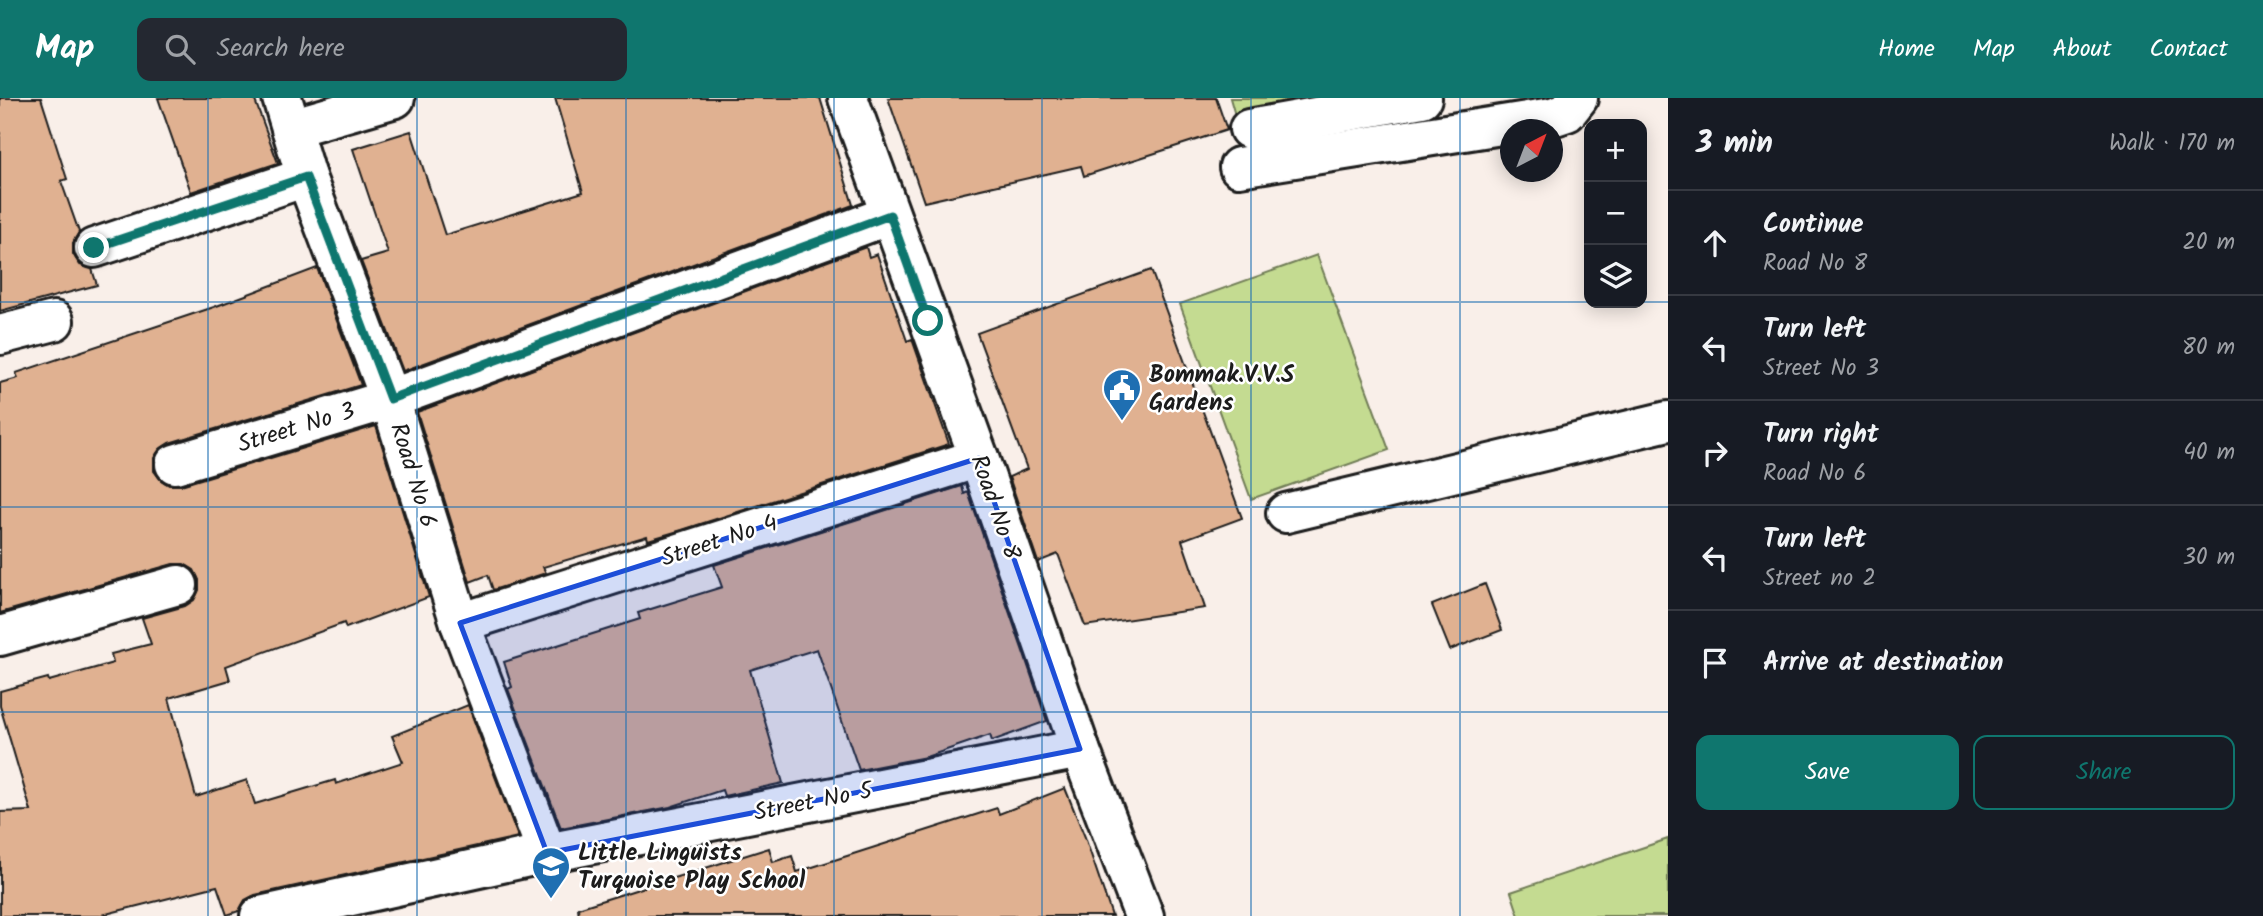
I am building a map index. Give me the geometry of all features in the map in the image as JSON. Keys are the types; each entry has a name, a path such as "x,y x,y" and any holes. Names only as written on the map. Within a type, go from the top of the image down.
{"street":[{"path":"286,113 395,98"},
{"name":"Road No 8","path":"848,98 979,457 1080,749 1144,916"},
{"path":"1248,129 1422,98"},
{"path":"1239,167 1552,117 1567,112 1578,98"},
{"name":"Road No 6","path":"286,113 306,177 390,399 460,623 547,853"},
{"path":"94,248 306,177"},
{"name":"Street No 3","path":"175,464 390,399 890,215"},
{"path":"0,335 54,321"},
{"path":"1286,513 1668,421"},
{"name":"Street No 4","path":"460,623 979,457"},
{"path":"0,636 178,585"},
{"name":"Street No 5","path":"260,916 547,853 1080,749"}],"highlighted area":[{"path":"979,458 1080,749 547,853 460,623"}],"green space":[{"path":"1230,98 1389,98 1236,119"},
{"path":"1317,255 1389,450 1251,499 1180,304"},
{"path":"1668,839 1668,916 1519,916 1511,892"}],"building":[{"path":"0,98 41,98 67,179 61,181 79,232 73,243 73,254 80,265 92,269 97,285 0,311"},
{"path":"158,98 254,98 278,163 191,192"},
{"path":"555,98 820,98 853,205 403,371 361,261 388,253 353,149 411,131 445,235 583,192"},
{"path":"888,98 1216,98 1227,130 1084,176 1081,166 924,202"},
{"path":"866,247 869,257 877,254 907,341 912,339 949,444 682,530 648,540 647,536 543,567 546,573 493,590 488,575 470,582 417,412"},
{"path":"317,268 361,385 169,443 160,449 154,458 154,471 169,485 181,485 376,426 429,597 346,628 344,623 226,666 230,680 169,698 196,797 247,780 255,804 335,780 336,784 403,762 392,736 468,705 518,837 255,895 245,900 239,911 227,915 217,886 98,916 0,916 0,812 31,811 0,706 0,691 113,663 111,654 151,644 142,618 185,606 194,600 199,590 199,580 194,570 184,564 173,564 0,613 0,383 18,378 16,373 214,307"},
{"path":"1151,270 1242,518 1182,540 1205,608 1085,626 1058,554 1038,562 1009,477 1027,469 977,333"},
{"path":"962,486 964,494 968,492 1047,721 992,741 990,735 926,757 859,770 817,649 750,670 783,783 724,796 722,790 670,807 561,828 508,689 512,687 504,662 640,619 638,613 722,587 714,565"},
{"path":"1485,584 1502,630 1450,650 1432,605"},
{"path":"1065,788 1112,916 579,916 578,908 769,848 773,862 792,856 797,872 997,808 999,814"}],"place":[{"name":"Bommak.V.V.S Gardens","path":"1122,422"},
{"name":"Little Linguists Turquoise Play School","path":"551,900"}],"route":[{"path":"94,248 306,177 390,399 890,215 928,321"}]}
